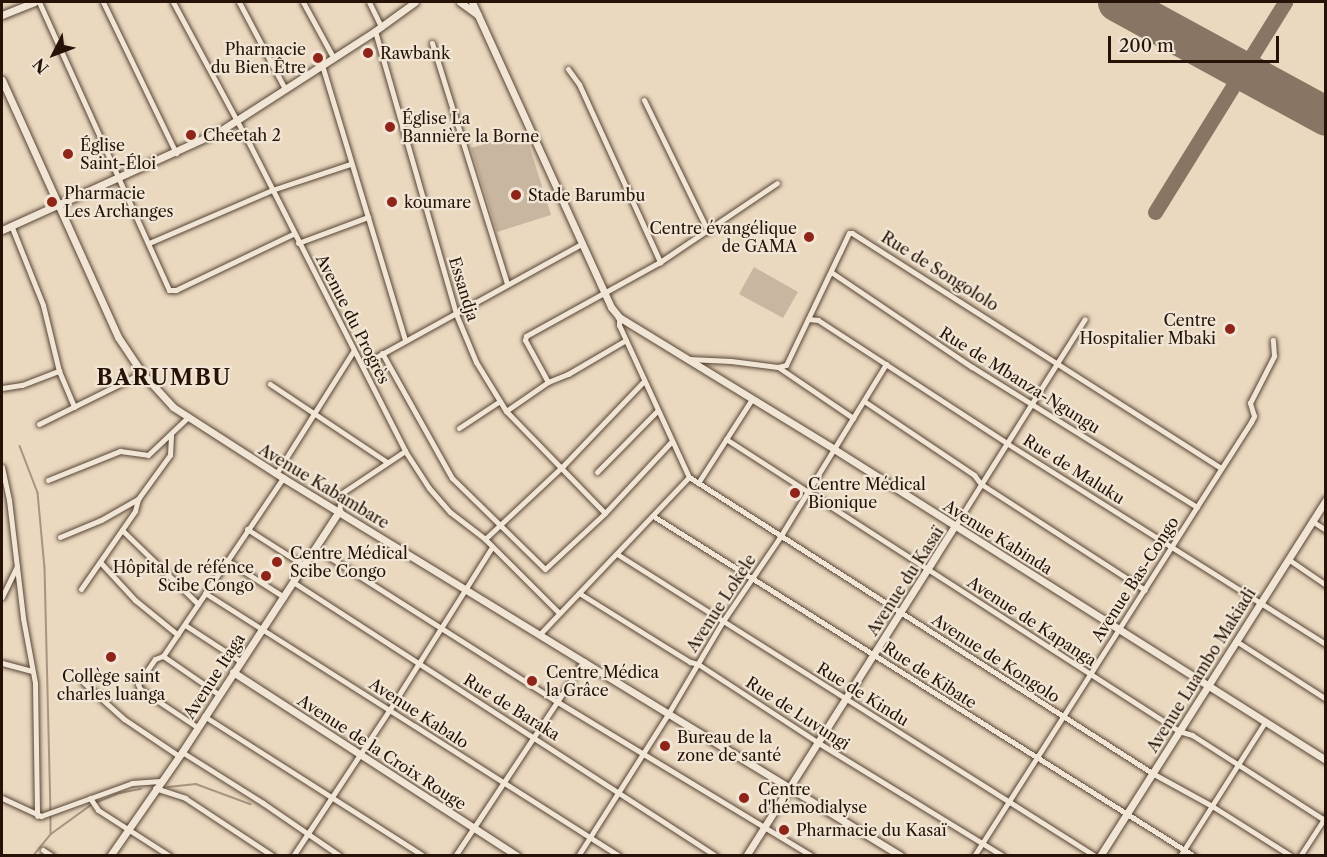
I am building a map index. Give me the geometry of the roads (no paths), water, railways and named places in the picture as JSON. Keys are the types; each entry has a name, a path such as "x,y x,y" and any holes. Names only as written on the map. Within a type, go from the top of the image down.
{"street":[{"path":"2,15 34,2"},
{"path":"39,2 171,291 293,234"},
{"path":"103,2 176,153"},
{"name":"Avenue du Progrès","path":"173,2 237,120 405,451 429,488 450,512 485,539 558,612"},
{"path":"239,2 285,89"},
{"path":"303,2 333,57"},
{"name":"Essandja","path":"369,2 456,314 476,362 506,411 563,466 604,513"},
{"path":"2,230 176,153 237,120 378,29 415,2"},
{"path":"460,2 480,16"},
{"path":"472,2 604,291 619,318 626,340 657,411 689,477 617,554 558,612 540,634"},
{"path":"432,43 507,284"},
{"path":"322,64 350,164 405,340"},
{"path":"568,69 579,84 660,262"},
{"name":"Avenue Kabambare","path":"2,80 118,337 142,373 187,418 788,788 901,855"},
{"path":"644,100 708,231"},
{"path":"149,243 272,190 350,164"},
{"path":"548,382 525,340 526,336 660,262 777,183"},
{"path":"298,243 368,217"},
{"path":"11,225 43,305 59,371 74,407"},
{"name":"Rue de Songololo","path":"778,367 790,361 849,233 852,233 1221,468"},
{"path":"362,365 583,243"},
{"name":"Rue de Mbanza-Ngungu","path":"831,272 1032,404 1197,507"},
{"name":"Avenue Kabinda","path":"619,318 834,449 1118,631 1326,760"},
{"name":"Avenue du Kasaï","path":"746,855 1085,319"},
{"name":"Rue de Maluku","path":"808,320 818,320 1008,444 1326,644"},
{"path":"506,411 548,382 568,374 626,340"},
{"name":"Avenue Bas-Congo","path":"974,855 1254,416 1251,403 1274,356 1273,340"},
{"path":"197,727 138,687 155,659 163,656 178,635 247,529 354,350"},
{"path":"382,353 446,470 535,560 547,568 604,513 672,441"},
{"path":"688,359 731,361 778,367 853,418"},
{"name":"Avenue Lokele","path":"578,855 620,792 723,621 780,537 886,364"},
{"path":"2,388 22,385 59,371"},
{"path":"39,424 142,373"},
{"path":"485,539 563,466 644,381"},
{"path":"270,384 387,462"},
{"path":"698,483 752,399"},
{"path":"459,428 500,400"},
{"path":"864,401 974,475 981,484 1145,590"},
{"path":"597,472 657,411"},
{"path":"48,480 120,451 148,455 187,418"},
{"path":"81,589 135,512 138,500 170,455 171,435"},
{"name":"Avenue de Kapanga","path":"726,439 1179,731 1192,735 1325,818"},
{"path":"339,511 342,493 405,451"},
{"path":"2,467 36,695 37,816"},
{"name":"Avenue de Kongolo","path":"689,477 1152,773 1212,806 1291,855"},
{"path":"2,495 6,485"},
{"path":"60,537 138,500"},
{"name":"Avenue Luambo Makiadi","path":"1100,855 1326,500"},
{"name":"Avenue Itaga","path":"110,855 180,754 339,511"},
{"name":"Rue de Kibate","path":"653,516 1126,815 1194,855"},
{"path":"1312,521 1326,530"},
{"path":"247,529 304,566"},
{"path":"122,530 198,604"},
{"path":"292,855 390,709 492,547"},
{"path":"315,548 556,701 812,855"},
{"name":"Rue de Kindu","path":"617,554 845,700 1095,855"},
{"path":"1288,559 1326,585"},
{"path":"226,560 284,597"},
{"path":"100,562 135,600 178,635"},
{"path":"2,597 17,566"},
{"name":"Rue de Baraka","path":"293,582 418,665 533,735 717,855"},
{"name":"Avenue Kabalo","path":"205,593 619,855"},
{"name":"Rue de Luvungi","path":"579,593 690,662 698,664 817,742 1003,855"},
{"path":"184,625 240,661"},
{"path":"1236,641 1326,699"},
{"path":"163,656 218,694"},
{"path":"455,855 584,661"},
{"path":"2,663 32,671"},
{"name":"Avenue de la Croix Rouge","path":"233,672 517,855"},
{"path":"83,682 124,719 263,803 340,855"},
{"path":"204,716 424,855"},
{"path":"1180,855 1265,722"},
{"path":"2,798 37,816 91,800 139,781 160,781"},
{"path":"155,788 186,798 273,855"},
{"path":"91,800 95,807 171,855"},
{"path":"1300,855 1325,818"},
{"path":"43,850 52,855"}],"waterway":[{"path":"20,446 38,493 45,568 51,809"},
{"path":"168,787 196,784 250,804"},
{"path":"95,803 120,793 141,789"},
{"path":"33,856 51,834 91,805"},
{"path":"51,814 51,834"}],"place":[{"name":"Rawbank","path":"368,53"},
{"name":"Pharmacie du Bien Être","path":"318,58"},
{"name":"Église La Bannière la Borne","path":"390,127"},
{"name":"Cheetah 2","path":"191,135"},
{"name":"Église Saint-Éloi","path":"68,154"},
{"name":"Stade Barumbu","path":"516,195"},
{"name":"Pharmacie Les Archanges","path":"52,202"},
{"name":"koumare","path":"392,202"},
{"name":"Centre évangélique de GAMA","path":"809,237"},
{"name":"Centre Hospitalier Mbaki","path":"1230,329"},
{"name":"Centre Médical Bionique","path":"795,493"},
{"name":"Centre Médical Scibe Congo","path":"277,562"},
{"name":"Hôpital de réfénce Scibe Congo","path":"266,576"},
{"name":"Collège saint charles luanga","path":"111,657"},
{"name":"Centre Médica la Grâce","path":"532,681"},
{"name":"Bureau de la zone de santé","path":"665,746"},
{"name":"Centre d'hémodialyse","path":"744,798"},
{"name":"Pharmacie du Kasaï","path":"784,830"}],"district":[{"name":"BARUMBU","path":"164,378"}]}
